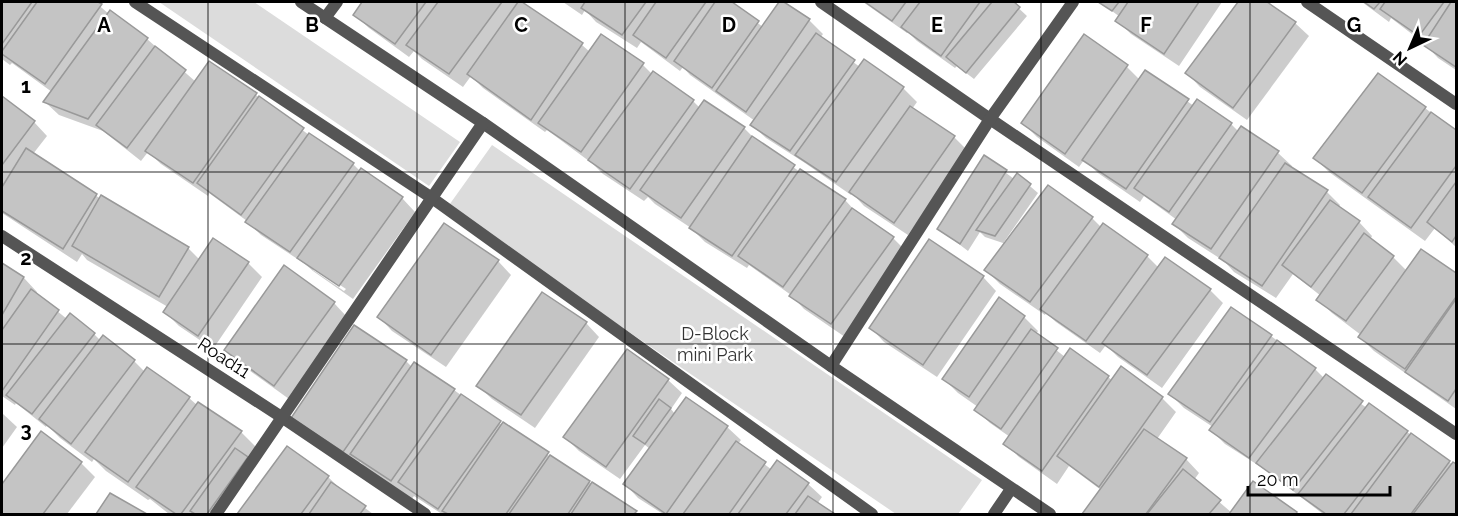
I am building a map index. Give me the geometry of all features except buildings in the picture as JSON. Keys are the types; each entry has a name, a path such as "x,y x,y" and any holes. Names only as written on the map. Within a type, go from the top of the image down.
{"street":[{"path":"135,2 432,198 872,514"},
{"path":"301,2 483,123 831,366 1050,514"},
{"path":"326,18 337,2"},
{"path":"821,2 1456,434"},
{"path":"831,366 990,119 1073,2"},
{"path":"1307,2 1456,104"},
{"path":"216,514 483,123"},
{"name":"Road11","path":"2,236 283,418 425,514"},
{"path":"994,514 1011,489"}],"green space":[{"path":"159,2 254,2 460,142 429,186"},
{"name":"D-Block mini Park","path":"492,145 982,480 958,514 896,514 447,208"}]}
